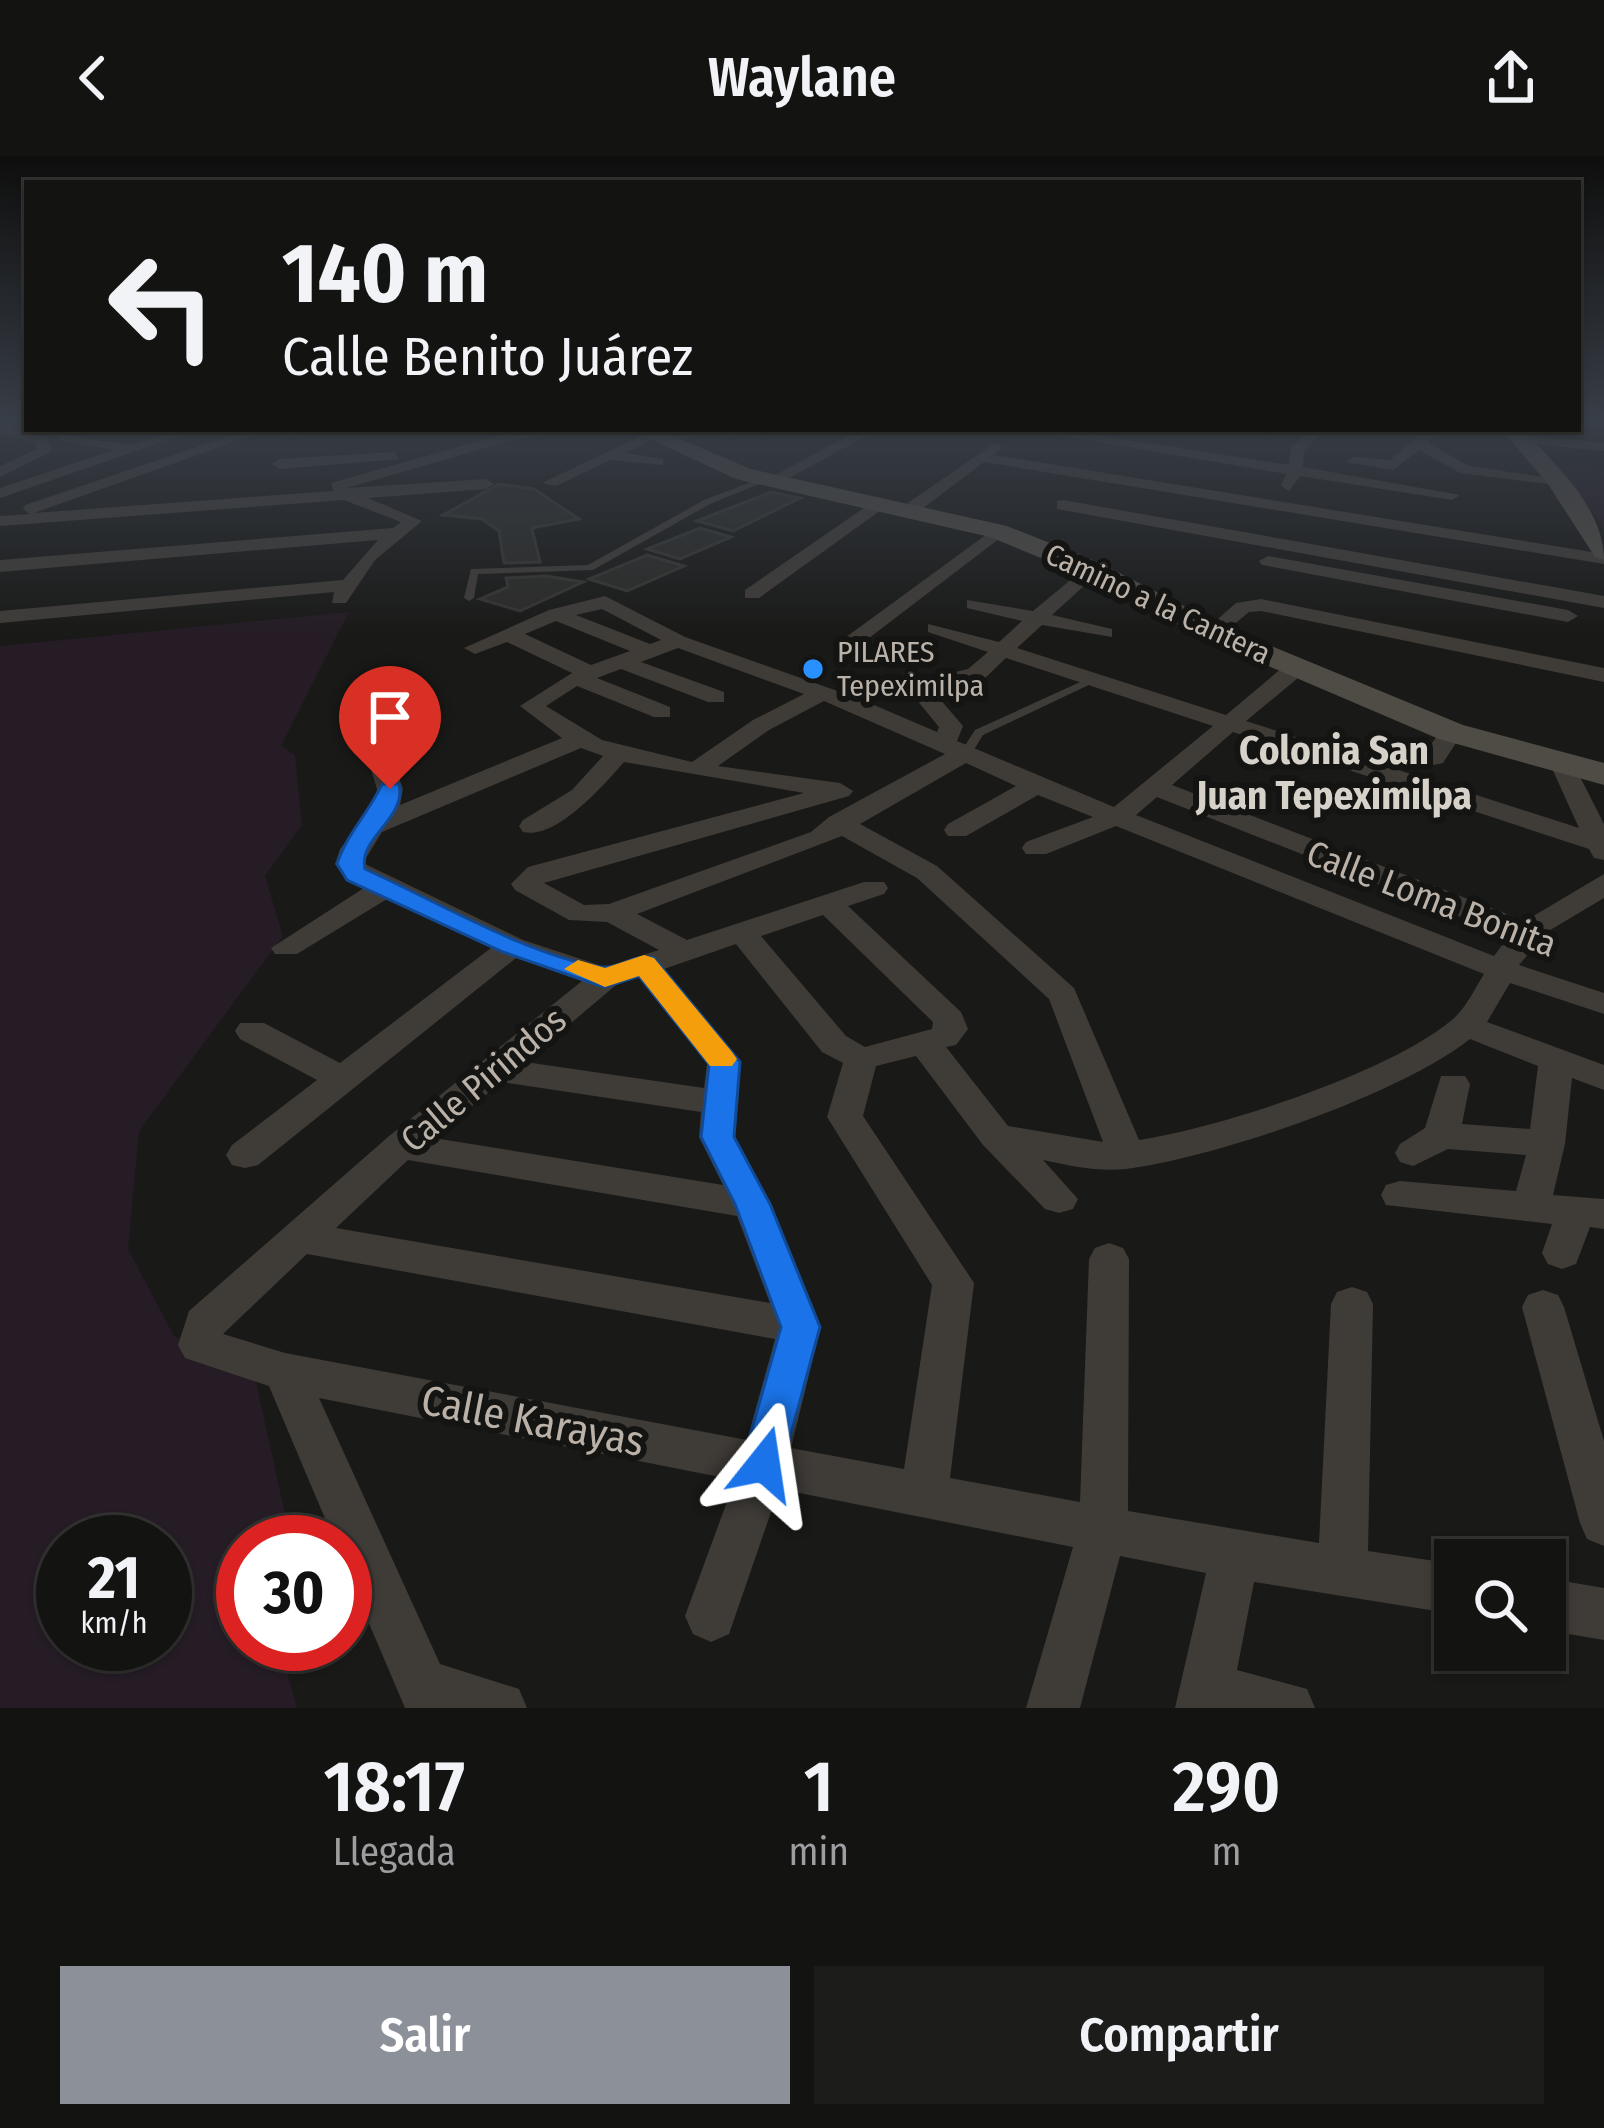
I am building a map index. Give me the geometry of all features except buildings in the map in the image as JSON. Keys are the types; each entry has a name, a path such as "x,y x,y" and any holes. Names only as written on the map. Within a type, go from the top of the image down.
{"street":[{"path":"0,520 80,492"},
{"path":"212,492 216,505"},
{"path":"13,610 343,592 369,556 413,521 340,492"},
{"path":"0,520 366,492"},
{"name":"Camino a la Cantera","path":"813,492 998,531 1091,569 1443,745 1604,775"},
{"path":"908,511 932,492"},
{"path":"1192,492 1604,556"},
{"path":"1280,555 1297,492"},
{"path":"1441,492 1453,495"},
{"path":"1565,492 1604,556"},
{"path":"1063,505 1604,622"},
{"path":"752,594 880,506"},
{"path":"845,647 998,531"},
{"path":"0,566 403,533"},
{"path":"1220,552 1280,555 1604,602"},
{"path":"39,579 52,561"},
{"path":"839,807 821,838 612,913 579,914 525,884 538,873 839,807 879,799 955,748 951,726 912,681 976,674 1091,569"},
{"name":"Calle Loma Bonita","path":"556,614 604,602 678,641 821,694 1036,785 1499,969 1604,1004"},
{"path":"974,604 1105,633"},
{"path":"1213,632 1243,607 1261,605 1604,675"},
{"path":"475,648 556,614 651,652"},
{"path":"935,628 1601,848"},
{"path":"507,634 662,712"},
{"path":"678,641 627,664 583,675 530,706 617,754 700,767 839,807 899,880 1063,995 1127,1156"},
{"path":"627,664 716,697"},
{"path":"1036,848 1119,815 1295,668"},
{"path":"373,680 375,743 390,789 387,807 349,864 381,890 512,946 605,978"},
{"path":"700,767 760,725 821,694"},
{"path":"372,826 584,739"},
{"path":"532,826 581,795 617,754"},
{"path":"1562,764 1601,848"},
{"path":"957,830 1036,785"},
{"path":"1154,787 1529,932"},
{"name":"Calle Pirindos","path":"203,1323 401,1146 605,978 899,880"},
{"path":"996,1136 1100,1156 1127,1156 1280,1115 1415,1056 1467,1026 1499,969 1529,932 1604,884"},
{"path":"286,948 381,890"},
{"path":"743,933 834,1044 860,1058 924,1043 951,1030 949,1019 831,906"},
{"path":"612,913 685,951"},
{"path":"244,1155 512,946"},
{"path":"644,964 724,1062 717,1137 752,1204 800,1327 764,1464 711,1616"},
{"path":"1467,1026 1604,1078"},
{"path":"252,1031 343,1078"},
{"path":"924,1043 996,1136 1059,1199"},
{"path":"860,1058 845,1117 953,1283 924,1495"},
{"path":"1531,1207 1547,1144 1556,1062"},
{"path":"494,1070 722,1102"},
{"path":"1454,1084 1428,1144 1547,1144"},
{"path":"401,1146 752,1204"},
{"path":"1400,1195 1589,1214 1562,1253"},
{"path":"300,1237 800,1327"},
{"path":"1053,1708 1103,1527 1109,1258"},
{"path":"1343,1572 1352,1304"},
{"path":"1543,1307 1604,1523"},
{"name":"Calle Karayas","path":"203,1323 200,1345 285,1372 1234,1555 1434,1586"},
{"path":"285,1372 428,1698 500,1708"},
{"path":"1234,1555 1203,1699 1288,1708"},
{"path":"1566,1608 1604,1614"}],"lane":[{"path":"469,598 474,571 590,568 707,502 733,492"},
{"path":"955,748 1089,681"}],"shaded area":[{"path":"1578,492 1604,492 1604,528"},
{"path":"349,612 281,746 295,755 302,825 265,876 283,936 139,1131 128,1249 174,1336 256,1382 285,1515 216,1515 216,1671 287,1671 297,1708 0,1708 0,646"}],"slow traffic":[{"path":"578,969 605,978 644,964 721,1059"}],"place":[{"name":"PILARES Tepeximilpa","path":"813,669"}],"district":[{"name":"Colonia San Juan Tepeximilpa","path":"1334,772"}],"route":[{"path":"390,789 387,807 354,849 349,864 356,874 381,890 512,946 605,978 644,964 724,1062 717,1137 752,1204 800,1327 764,1464"}]}
